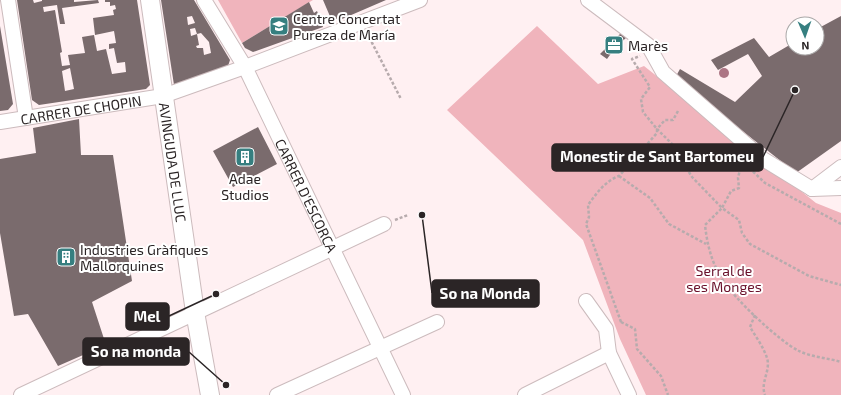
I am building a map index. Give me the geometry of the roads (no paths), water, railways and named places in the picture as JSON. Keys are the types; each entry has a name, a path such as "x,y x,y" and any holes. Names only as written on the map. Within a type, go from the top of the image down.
{"main road":[{"name":"AVINGUDA DE LLUC","path":"150,0 195,312 210,395"}],"street":[{"path":"8,0 26,118"},
{"name":"CARRER D'ESCORCA","path":"204,0 245,67 403,395"},
{"name":"CARRER DE CHOPIN","path":"0,122 163,96 245,67 420,0"},
{"path":"588,0 648,45 662,72 763,159 812,189 841,188"},
{"path":"812,189 841,167"},
{"path":"21,395 384,224"},
{"path":"586,301 606,329 609,353 629,395"},
{"path":"277,395 437,322"},
{"path":"525,395 609,353"}],"place":[{"name":"Centre Concertat Pureza de María","path":"279,26"},
{"name":"Marès","path":"614,45"},
{"name":"Monestir de Sant Bartomeu","path":"795,90"},
{"name":"Adae Studios","path":"245,157"},
{"name":"So na Monda","path":"422,215"},
{"name":"Industries Gràfiques Mallorquines","path":"66,257"},
{"name":"Mel","path":"216,294"},
{"name":"So na monda","path":"226,385"}],"park label":[{"name":"Serral de ses Monges","path":"724,278"}]}
